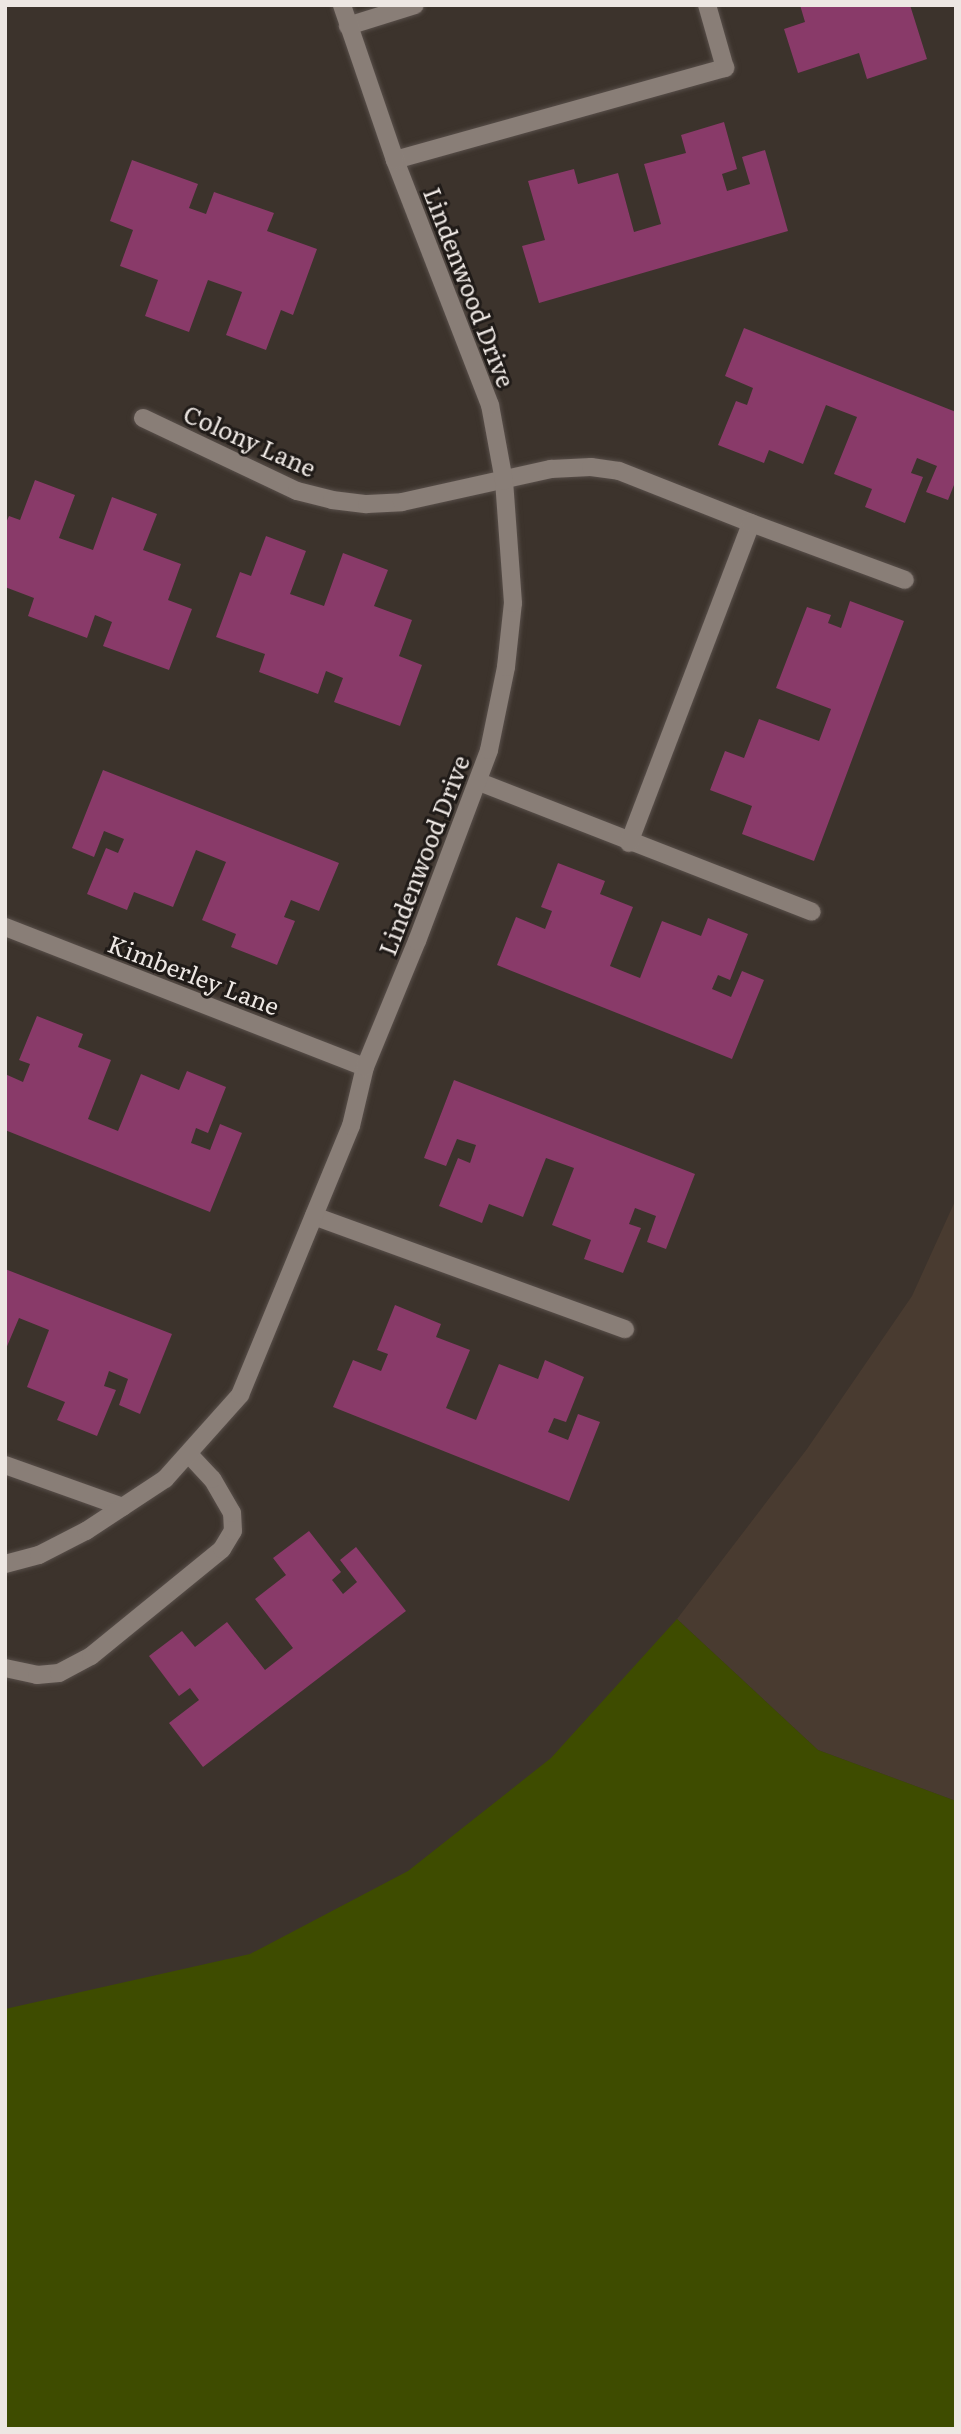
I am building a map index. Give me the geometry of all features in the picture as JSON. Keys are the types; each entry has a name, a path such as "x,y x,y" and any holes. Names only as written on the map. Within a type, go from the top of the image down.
{"street":[{"name":"Lindenwood Drive","path":"5,1564 39,1555 123,1507 165,1479 240,1395 351,1126 365,1067 479,782 489,750 506,667 513,603 505,481 490,405 394,160 342,5"},
{"path":"348,26 415,5"},
{"name":"Lindenwood Drive","path":"394,160 724,68 707,5"},
{"name":"Colony Lane","path":"143,418 297,491 332,500 367,504 402,502 551,469 591,467 619,471 905,580"},
{"path":"629,843 751,523"},
{"path":"479,782 629,843 812,912"},
{"name":"Kimberley Lane","path":"5,927 365,1067"},
{"path":"314,1216 625,1329"},
{"path":"5,1668 37,1675 59,1674 91,1657 222,1549 233,1531 232,1513 212,1479 188,1454"},
{"path":"5,1465 123,1507"}],"shaded area":[{"path":"956,1199 956,1801 818,1750 677,1619 807,1449 912,1296"}],"green space":[{"path":"677,1619 818,1750 956,1801 956,2429 5,2429 5,2009 250,1954 408,1871 551,1758"}],"building":[{"path":"800,5 910,5 927,59 867,79 859,53 798,73 784,29 805,22"},
{"path":"724,122 737,169 722,174 727,191 750,184 742,157 765,150 788,231 539,303 522,246 545,240 528,181 574,169 578,184 618,173 634,232 661,224 644,164 686,153 681,135"},
{"path":"132,160 198,184 189,208 206,214 214,192 274,213 267,231 317,249 293,315 281,310 266,350 226,335 242,292 208,280 189,332 145,316 158,280 120,266 133,230 110,221"},
{"path":"744,328 956,412 956,480 948,500 926,492 937,466 917,458 911,473 923,477 905,523 865,507 872,489 834,474 857,417 826,405 803,464 769,450 764,463 718,445 736,401 747,405 753,388 725,376"},
{"path":"35,480 75,495 59,538 93,550 112,497 157,514 143,550 181,564 168,600 192,609 169,670 103,646 112,622 95,615 87,638 28,616 34,598 5,587 5,525 9,516 20,520"},
{"path":"266,536 306,551 290,594 324,606 343,553 388,570 374,606 412,620 399,656 422,665 400,726 334,702 343,678 326,671 318,694 259,672 265,654 216,637 240,572 251,576"},
{"path":"850,601 904,621 814,861 742,834 752,806 710,790 725,751 744,758 759,719 819,741 831,709 776,688 807,607 831,615 828,623 841,628"},
{"path":"103,770 339,863 319,911 291,900 284,917 295,921 277,965 231,947 236,934 202,920 226,862 196,850 173,907 134,892 127,910 87,894 106,848 118,853 124,839 104,831 94,857 72,848"},
{"path":"558,863 605,881 600,894 633,907 610,966 640,978 662,921 701,936 708,918 748,934 730,980 718,975 712,989 731,997 742,971 764,980 732,1059 497,965 516,917 545,929 552,911 541,907"},
{"path":"37,1016 83,1034 78,1047 111,1060 88,1119 118,1131 141,1074 179,1090 187,1071 226,1087 208,1133 196,1128 191,1143 210,1150 220,1124 242,1133 210,1212 5,1130 5,1074 23,1082 30,1064 19,1060"},
{"path":"454,1080 695,1174 666,1249 647,1242 656,1216 635,1208 629,1224 641,1228 623,1273 584,1259 591,1240 552,1225 574,1168 546,1158 523,1217 489,1204 482,1223 439,1206 458,1158 470,1163 476,1145 457,1139 446,1166 424,1158"},
{"path":"5,1269 172,1334 140,1414 119,1405 128,1379 109,1371 104,1386 116,1390 97,1436 57,1420 65,1402 27,1387 49,1330 19,1318 5,1351"},
{"path":"395,1305 441,1324 436,1337 470,1350 446,1408 476,1420 499,1364 538,1379 545,1360 584,1377 566,1422 554,1418 548,1432 568,1440 578,1414 600,1422 569,1501 333,1407 353,1360 381,1371 388,1354 377,1350"},
{"path":"309,1531 341,1572 332,1580 343,1594 357,1582 340,1560 356,1547 406,1611 203,1767 169,1723 199,1700 190,1688 179,1696 149,1656 182,1631 195,1647 227,1622 265,1670 293,1648 255,1599 286,1575 273,1558"}]}
